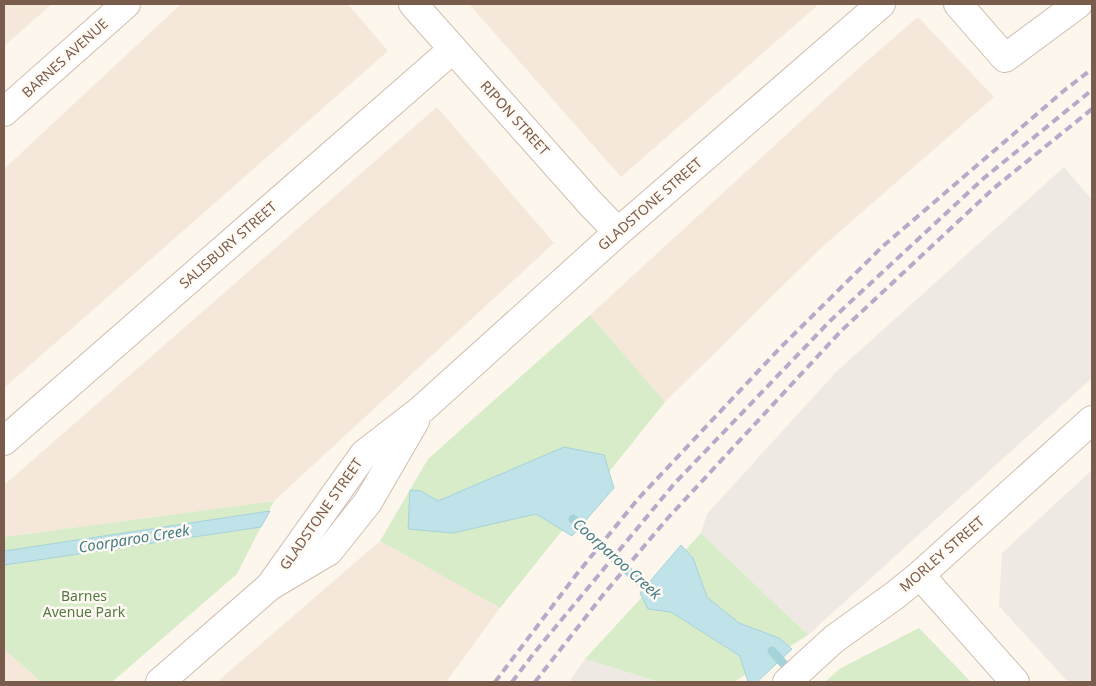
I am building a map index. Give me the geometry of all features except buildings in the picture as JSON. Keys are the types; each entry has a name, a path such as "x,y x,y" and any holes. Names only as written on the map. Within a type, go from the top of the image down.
{"street":[{"name":"BARNES AVENUE","path":"4,112 126,4"},
{"name":"RIPON STREET","path":"413,4 618,232"},
{"name":"GLADSTONE STREET","path":"160,682 270,586 364,454 422,409 618,232 881,4"},
{"path":"958,4 1005,58 1078,4"},
{"name":"SALISBURY STREET","path":"4,441 453,49"},
{"name":"MORLEY STREET","path":"787,682 834,640 920,575 1092,420"},
{"path":"920,575 1015,682"}],"shaded area":[{"path":"4,4 52,4 4,46"},
{"path":"181,4 348,4 388,51 4,388 4,169"},
{"path":"469,4 819,4 621,177"},
{"path":"918,17 994,97 821,248 665,402 590,315 860,67"},
{"path":"437,107 554,243 274,501 4,537 4,485"},
{"path":"1064,167 1092,200 1092,378 808,635 701,533 707,514 837,371"},
{"path":"1092,470 1092,682 1068,682 999,606 1002,553"},
{"path":"380,541 500,608 446,682 217,682"},
{"path":"4,649 41,682 4,682"},
{"path":"585,659 659,682 569,682"}],"green space":[{"path":"590,315 665,402 500,608 380,541 428,459"},
{"name":"Barnes Avenue Park","path":"274,501 237,574 112,682 41,682 4,649 4,537"},
{"path":"701,533 808,635 734,682 659,682 585,659"},
{"path":"919,628 971,682 825,682 841,668"}],"water":[{"path":"564,447 604,455 614,488 572,536 536,514 453,533 408,529 410,490 421,491 438,501"},
{"path":"270,511 261,527 4,565 4,551"},
{"path":"681,545 693,558 707,597 739,623 779,638 792,649 757,682 748,682 740,656 671,612 648,609 640,593"}],"waterway":[{"name":"Coorparoo Creek","path":"573,519 653,593"},
{"name":"Coorparoo Creek","path":"772,651 792,673"}],"railway":[{"path":"495,682 576,575 638,499 780,348 882,247 1066,89 1092,69"},
{"path":"512,682 674,484 831,320 984,178 1092,90"},
{"path":"535,682 603,595 667,519 841,331 994,188 1092,109"}]}
